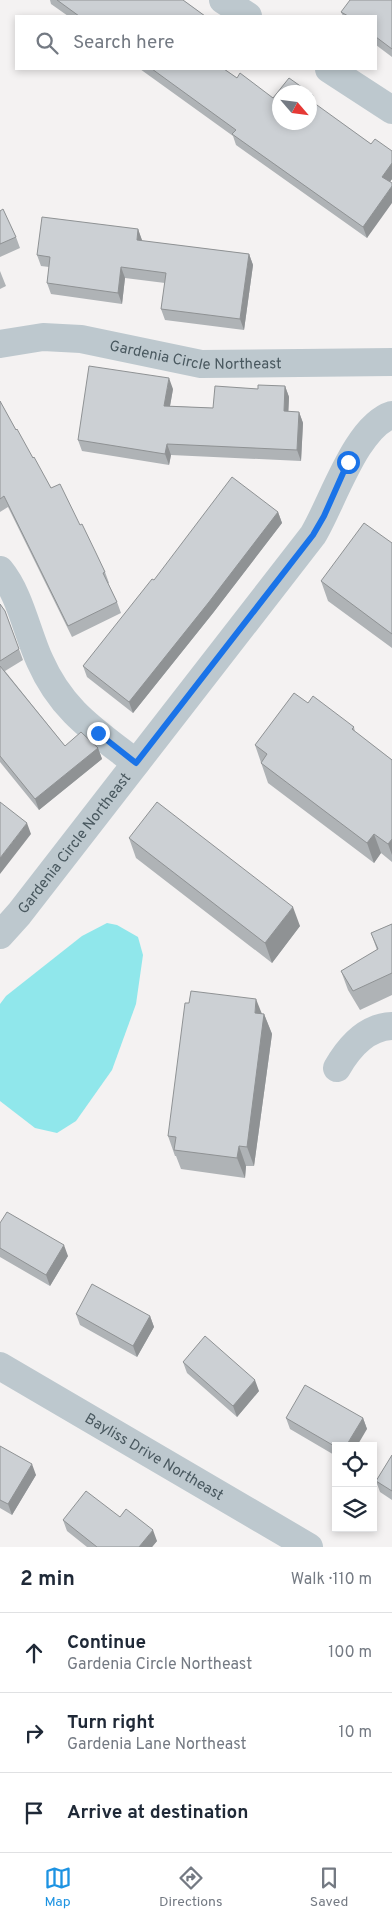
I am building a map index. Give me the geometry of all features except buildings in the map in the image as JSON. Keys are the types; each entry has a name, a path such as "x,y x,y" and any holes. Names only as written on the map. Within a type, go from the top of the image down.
{"street":[{"path":"223,0 246,15"},
{"path":"331,70 392,110"},
{"name":"Gardenia Circle Northeast","path":"0,344 43,337 81,339 200,364 392,362"},
{"name":"Gardenia Circle Northeast","path":"0,935 19,914 313,535 324,516 348,462 366,436 387,417 392,415"},
{"path":"0,570 12,591 40,662 65,704 136,763"},
{"path":"337,1068 347,1051 357,1040 382,1027 392,1026"},
{"name":"Bayliss Drive Northeast","path":"0,1366 309,1547"}],"water":[{"path":"107,923 117,925 138,937 143,955 136,1004 112,1070 76,1121 57,1133 35,1128 0,1101 0,1004 6,996 82,936"}],"route":[{"path":"98,733 136,763 313,535 324,516 348,462"}]}
